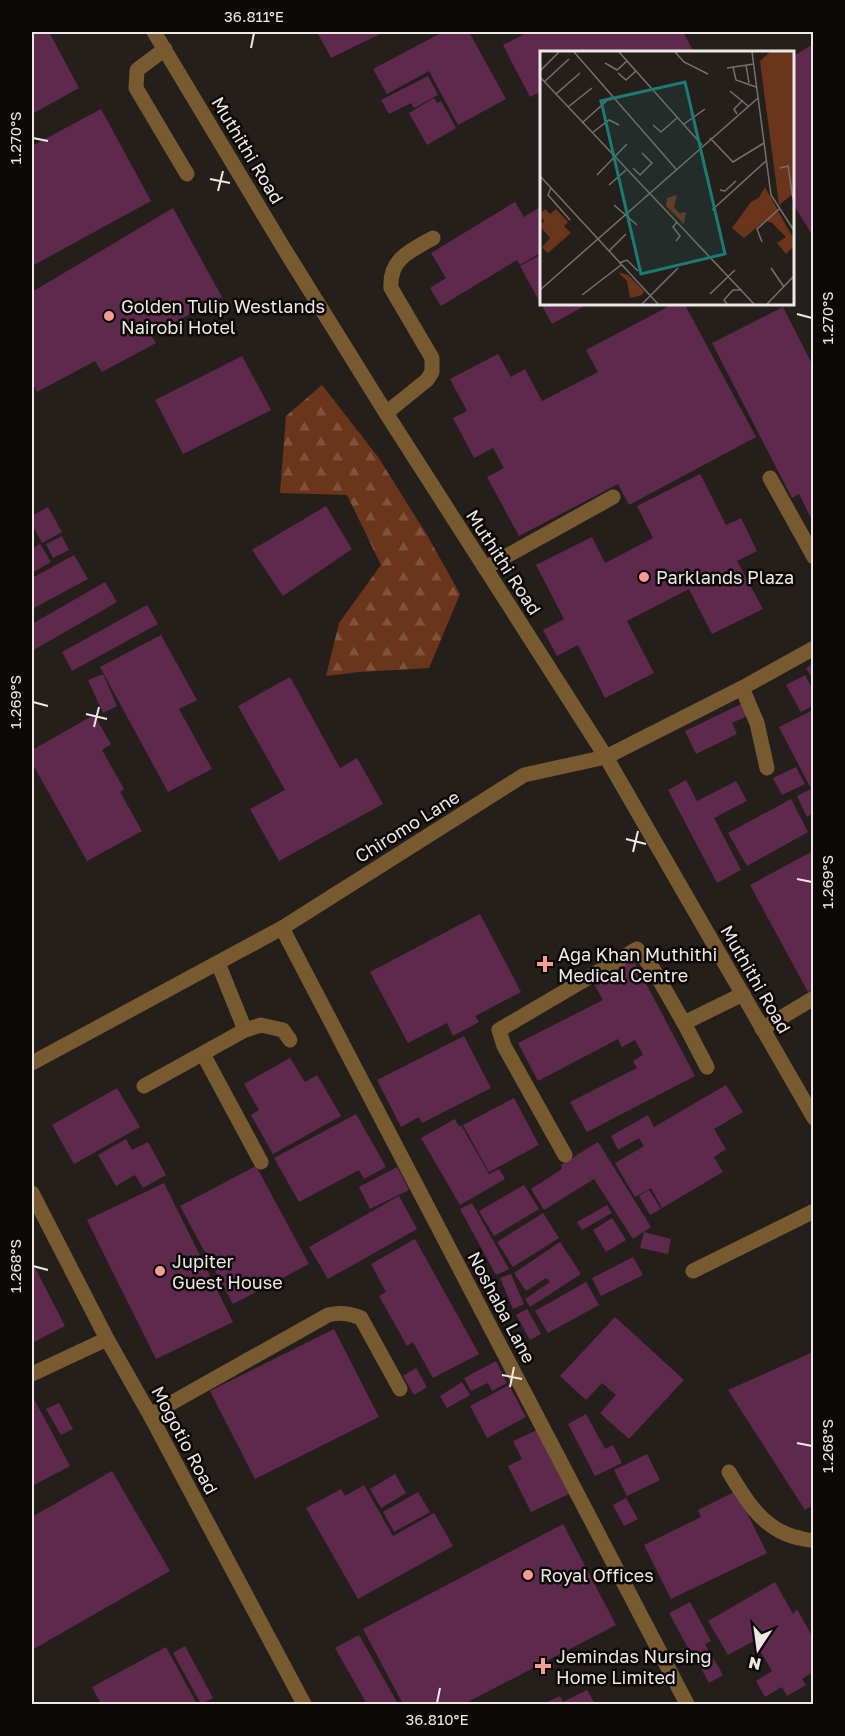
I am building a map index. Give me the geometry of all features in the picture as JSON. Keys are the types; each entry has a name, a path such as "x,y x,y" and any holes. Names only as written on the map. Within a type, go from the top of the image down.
{"street":[{"name":"Muthithi Road","path":"154,32 386,413 606,757 813,1118"},
{"path":"165,49 137,70 136,88 187,174"},
{"path":"386,413 426,380 432,372 432,358 392,288 391,278 395,264 407,253 433,238"},
{"path":"770,478 813,557"},
{"path":"485,568 613,498"},
{"name":"Chiromo Lane","path":"32,1064 282,928 524,775 606,757 742,688 813,648"},
{"path":"742,688 758,723 767,768"},
{"name":"Noshaba Lane","path":"282,928 687,1704"},
{"path":"565,1155 504,1046 499,1030 637,949 654,972 707,1066"},
{"path":"218,963 245,1030"},
{"path":"684,1023 743,994"},
{"path":"762,1029 813,998"},
{"path":"144,1086 245,1030 261,1025 283,1030 290,1040"},
{"path":"203,1054 261,1162"},
{"name":"Mogotio Road","path":"32,1192 107,1340 150,1415 304,1704"},
{"path":"693,1271 813,1212"},
{"path":"150,1415 328,1315 338,1312 361,1318 400,1389"},
{"path":"32,1374 107,1340"},
{"path":"729,1472 753,1511 771,1526 790,1535 813,1540"}],"green space":[{"path":"322,385 378,457 427,535 460,594 429,668 326,676 339,623 381,565 347,495 280,493 286,416"}],"building":[{"path":"32,32 49,32 79,88 32,114"},
{"path":"317,32 384,32 331,58"},
{"path":"443,32 469,32 506,99 458,125 429,71 387,94 373,69"},
{"path":"528,32 683,32 693,51 540,51 540,92 530,97 503,45"},
{"path":"813,44 813,231 811,233 794,205 794,56"},
{"path":"428,76 438,95 414,108 411,103 389,114 381,100"},
{"path":"434,98 437,103 441,101 456,128 427,145 409,113"},
{"path":"101,109 151,201 32,266 32,146"},
{"path":"515,202 524,217 540,207 540,253 520,265 517,260 441,306 430,288 446,278 431,253"},
{"name":"Golden Tulip Westlands Nairobi Hotel","path":"173,208 222,297 151,335 156,343 102,372 95,361 37,392 32,382 32,292"},
{"path":"540,255 540,302 520,266"},
{"path":"541,304 588,304 552,324"},
{"path":"673,304 685,304 756,437 629,505 618,484 519,536 487,477 504,468 493,448 474,458 453,418 467,411 450,379 498,354 511,377 525,369 542,401 598,372 586,350"},
{"path":"783,307 813,366 813,522 799,494 792,498 712,343"},
{"path":"242,356 271,410 183,454 155,400"},
{"name":"Parklands Plaza","path":"700,474 726,525 741,518 757,551 737,561 763,609 712,634 689,589 627,621 654,673 605,698 578,645 557,656 543,630 564,619 536,565 592,537 605,563 653,538 637,506"},
{"path":"326,506 352,549 283,596 252,550"},
{"path":"48,507 62,532 42,543 32,524 32,516"},
{"path":"62,536 69,550 53,558 46,544"},
{"path":"40,544 51,562 32,573 32,549"},
{"path":"74,555 88,579 32,609 32,578"},
{"path":"105,582 117,602 32,651 32,624"},
{"path":"147,605 158,624 72,671 62,652"},
{"path":"161,635 197,700 179,709 212,769 168,792 100,667"},
{"path":"813,664 813,680 806,668"},
{"path":"103,674 117,706 103,713 88,680"},
{"path":"805,675 813,690 813,706 801,712 786,685"},
{"path":"290,677 340,768 357,758 383,804 279,861 250,809 285,790 238,706"},
{"path":"741,704 747,716 732,723 737,734 696,754 685,731"},
{"path":"813,710 813,813 807,817 797,796 811,789 779,727"},
{"path":"94,715 111,744 102,750 124,789 120,792 142,831 87,861 32,763 32,750"},
{"path":"796,767 805,784 782,795 773,778"},
{"path":"686,780 697,801 736,781 747,801 714,818 741,870 717,883 668,790"},
{"path":"791,799 808,832 747,866 728,833"},
{"path":"813,851 813,989 808,992 750,885"},
{"path":"480,914 521,992 475,1016 479,1022 453,1036 447,1023 408,1043 370,972"},
{"path":"633,959 695,1076 587,1132 570,1102 637,1068 633,1061 643,1055 635,1040 622,1047 618,1039 538,1081 518,1043 603,1000 592,980"},
{"path":"464,1036 491,1088 422,1123 419,1117 401,1127 377,1080"},
{"path":"290,1058 305,1082 317,1075 341,1116 273,1154 251,1115 259,1110 244,1084"},
{"path":"726,1085 743,1112 714,1129 726,1149 714,1157 723,1172 662,1208 651,1188 635,1197 615,1163 644,1146 639,1138 618,1150 611,1136 648,1115 654,1127"},
{"path":"117,1088 140,1127 74,1164 52,1125"},
{"path":"514,1098 539,1145 489,1172 463,1125"},
{"path":"356,1114 386,1167 364,1179 359,1170 299,1202 274,1158"},
{"path":"455,1119 459,1127 461,1125 489,1174 499,1169 505,1179 460,1205 421,1138"},
{"path":"126,1139 132,1150 148,1142 166,1175 143,1188 135,1175 116,1186 98,1155"},
{"path":"598,1142 651,1227 633,1239 594,1179 544,1210 531,1189 562,1169 561,1165"},
{"path":"256,1166 309,1264 233,1304 180,1206"},
{"path":"397,1167 409,1190 370,1209 359,1187"},
{"name":"Jupiter Guest House","path":"164,1183 233,1322 156,1359 87,1220"},
{"path":"524,1185 539,1209 494,1236 479,1211"},
{"path":"649,1190 661,1209 650,1215 639,1196"},
{"path":"399,1196 417,1229 328,1279 309,1247"},
{"path":"472,1203 509,1269 496,1275 460,1209"},
{"path":"607,1205 612,1213 582,1230 577,1222"},
{"path":"543,1213 559,1238 513,1267 497,1242"},
{"path":"612,1218 626,1240 606,1252 593,1230"},
{"path":"644,1232 671,1239 668,1254 640,1248"},
{"path":"415,1239 479,1354 433,1378 413,1342 407,1346 379,1296 386,1292 371,1264"},
{"path":"560,1242 581,1274 530,1307 525,1299 550,1282 546,1278 526,1291 514,1273"},
{"path":"633,1257 643,1275 601,1296 592,1278"},
{"path":"32,1265 65,1326 32,1343"},
{"path":"511,1274 524,1304 513,1309 500,1278"},
{"path":"586,1282 599,1305 548,1333 535,1311"},
{"path":"527,1309 541,1334 530,1340 516,1315"},
{"path":"615,1317 684,1380 629,1439 600,1413 616,1395 602,1383 586,1400 560,1376"},
{"path":"334,1329 379,1417 255,1479 210,1391"},
{"path":"813,1352 813,1505 805,1510 728,1390"},
{"path":"496,1361 507,1383 492,1391 488,1383 471,1391 464,1378"},
{"path":"416,1368 427,1387 414,1395 403,1376"},
{"path":"462,1382 470,1395 447,1408 440,1396"},
{"path":"509,1385 526,1417 487,1438 470,1406"},
{"path":"34,1399 70,1466 32,1486 32,1400"},
{"path":"59,1403 73,1429 61,1435 46,1409"},
{"path":"586,1414 605,1449 613,1445 622,1463 595,1476 568,1424"},
{"path":"537,1430 569,1494 531,1512 508,1466 522,1459 513,1441"},
{"path":"647,1454 660,1480 627,1496 614,1470"},
{"path":"112,1471 170,1571 32,1650 32,1517"},
{"path":"395,1474 406,1493 381,1508 370,1489"},
{"path":"364,1485 393,1536 434,1513 453,1546 358,1599 306,1508 341,1489 345,1496"},
{"path":"736,1491 767,1553 671,1599 644,1545 701,1517 698,1510"},
{"path":"418,1492 430,1512 394,1532 383,1512"},
{"path":"626,1498 638,1519 624,1526 613,1505"},
{"name":"Royal Offices","path":"563,1524 616,1625 464,1704 403,1704 363,1629"},
{"path":"775,1582 793,1614 797,1609 813,1638 813,1672 802,1679 806,1685 787,1696 782,1687 765,1697 756,1681 772,1671 754,1641 728,1655 708,1621"},
{"path":"690,1602 711,1641 705,1644 710,1653 695,1661 669,1613"},
{"path":"359,1635 398,1704 367,1704 335,1648"},
{"path":"185,1646 213,1698 201,1704 173,1653"},
{"path":"166,1647 197,1704 101,1704 92,1687"},
{"path":"712,1656 723,1675 709,1683 698,1663"},
{"path":"587,1690 595,1704 543,1704 560,1696 563,1702"}],"place":[{"name":"Golden Tulip Westlands Nairobi Hotel","path":"109,316"},
{"name":"Parklands Plaza","path":"644,577"},
{"name":"Aga Khan Muthithi Medical Centre","path":"545,964"},
{"name":"Jupiter Guest House","path":"160,1271"},
{"name":"Royal Offices","path":"528,1575"},
{"name":"Jemindas Nursing Home Limited","path":"543,1666"}]}
